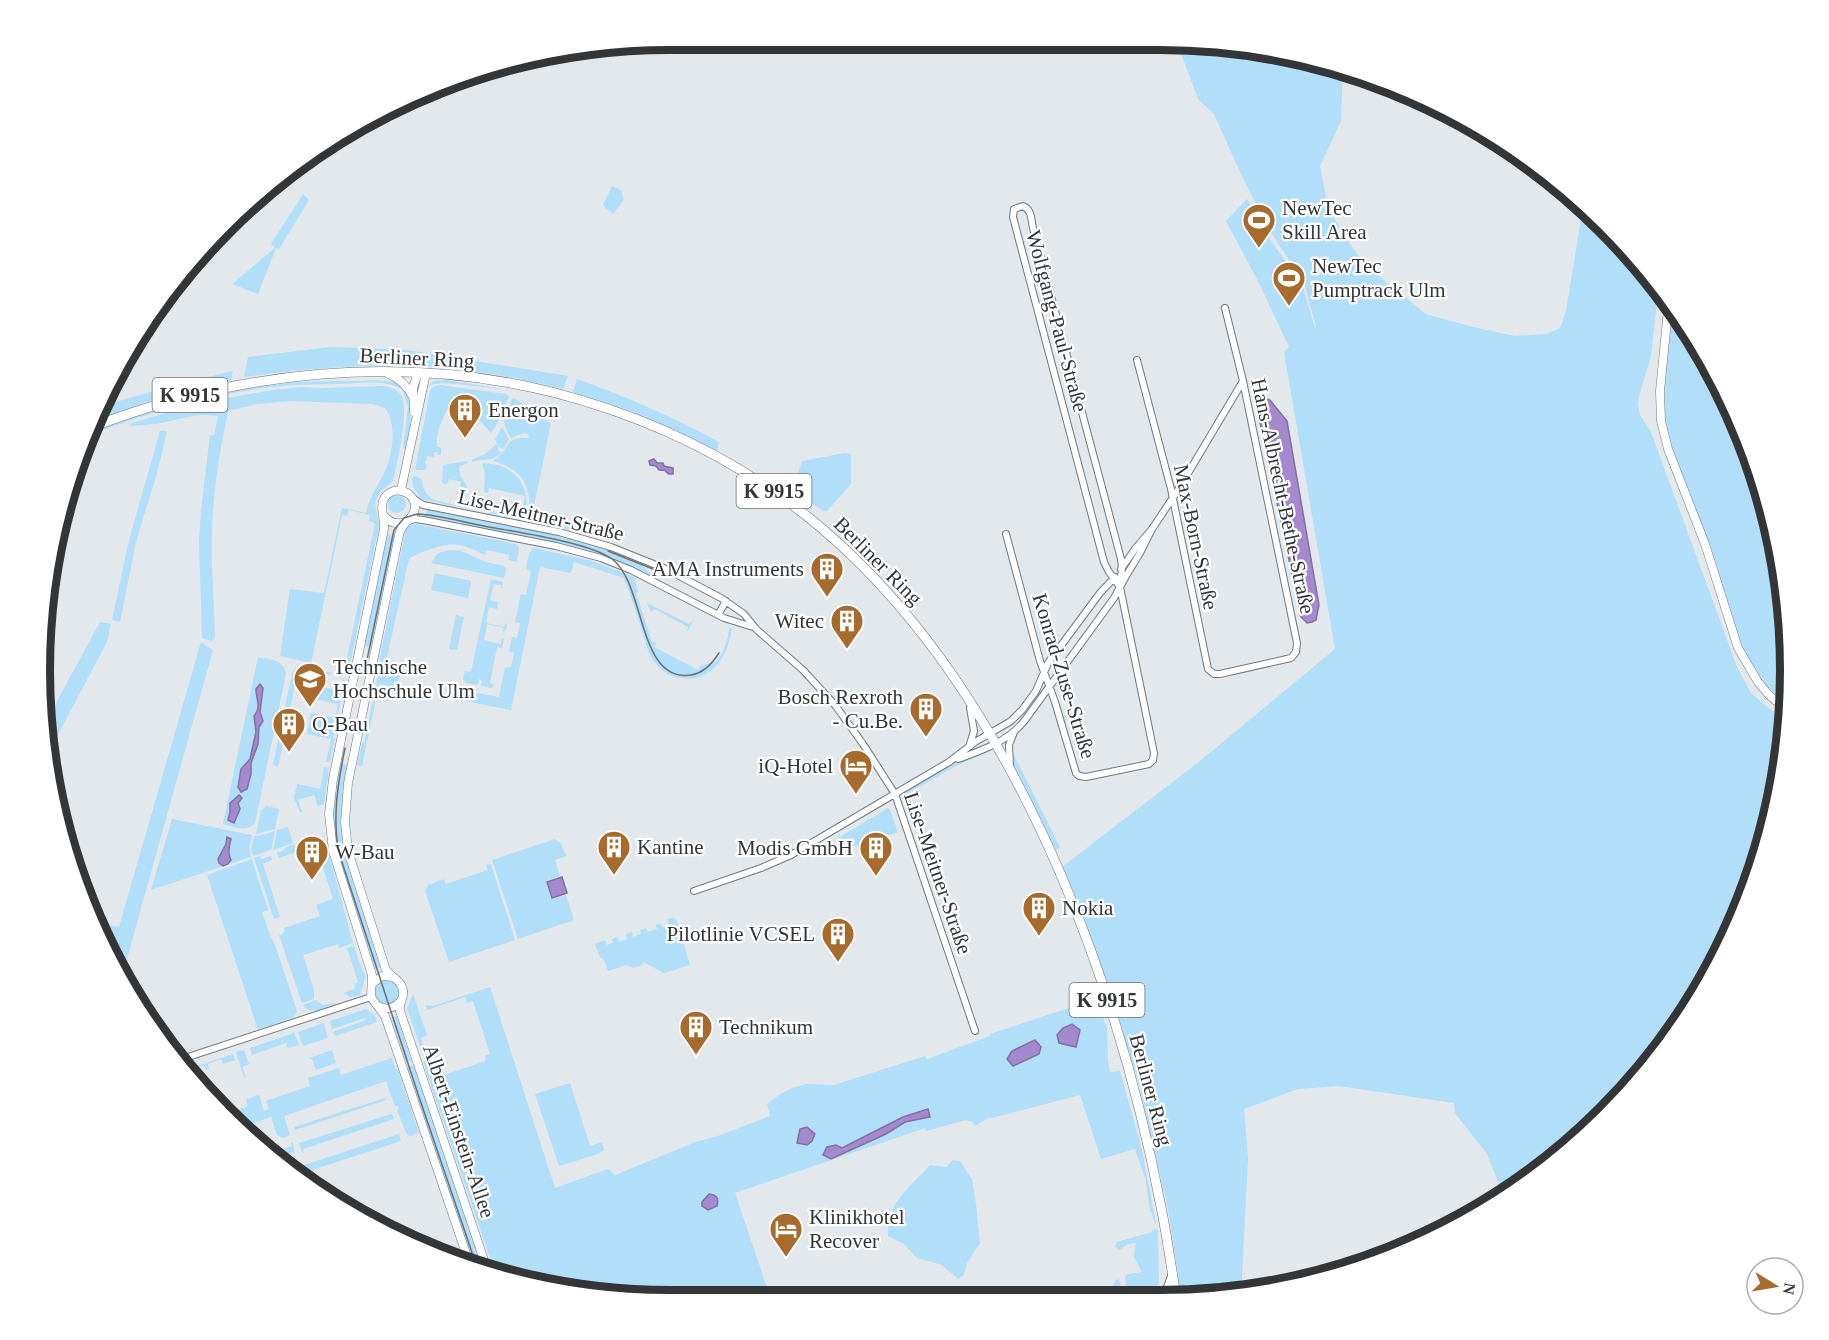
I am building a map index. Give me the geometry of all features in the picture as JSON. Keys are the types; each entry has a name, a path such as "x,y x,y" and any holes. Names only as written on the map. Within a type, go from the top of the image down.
{"main road":[{"name":"Berliner Ring","path":"101,424 171,400 230,386 311,375 383,372 488,379 599,405 666,431 711,452 739,469 809,518 875,579 929,643 968,698 1038,825 1072,903 1120,1042 1162,1210 1173,1290"}],"street":[{"name":"Wolfgang-Paul-Straße","path":"1120,587 1104,562 1012,217 1014,209 1018,206 1026,207 1030,213 1122,568 1120,587 1153,751"},
{"name":"Hans-Albrecht-Bethe-Straße","path":"1225,308 1243,381 1297,648 1291,658 1260,666"},
{"path":"1667,315 1660,408 1668,449 1705,544 1738,648 1758,682 1778,703"},
{"name":"Max-Born-Straße","path":"1137,360 1173,499 1208,669 1214,674 1220,674 1260,666"},
{"path":"383,372 400,380 414,398"},
{"path":"415,422 414,383 422,373"},
{"path":"401,490 422,373"},
{"path":"1012,775 1008,749 1015,732 1112,601 1152,530 1243,381"},
{"path":"186,1058 371,997 372,975 333,851 329,809 333,779 384,529 382,506 384,498 390,492 401,490 412,498"},
{"name":"Albert-Einstein-Allee","path":"412,498 415,510 401,526 348,783 345,811 346,840 351,863 386,968 403,988 400,1012 485,1262"},
{"name":"Lise-Meitner-Straße","path":"412,498 423,505 568,534 611,547 661,567 726,601 744,614 756,629 802,670 835,705 895,794 975,1031"},
{"path":"384,516 393,523 400,524 407,521"},
{"name":"Lise-Meitner-Straße","path":"407,521 417,519 446,524 556,546 601,558 631,570 718,615 756,629"},
{"path":"694,891 783,859 949,762 975,742 1008,723 1019,713 1038,688 1048,663 1093,602 1152,530"},
{"name":"Konrad-Zuse-Straße","path":"1006,534 1044,672 1075,771 1079,776 1089,777 1147,765 1153,760 1153,751"},
{"path":"718,615 726,601"},
{"path":"968,698 974,731 968,748"},
{"path":"949,762 995,744 1015,732"},
{"path":"372,984 382,976 393,977"},
{"name":"Albert-Einstein-Allee","path":"371,997 386,1017 467,1256"},
{"path":"378,1006 390,1008 401,1001"},
{"path":"1164,1290 1172,1273"}],"shaded area":[{"path":"1180,51 1280,61 1343,78 1341,121 1320,166 1328,208 1366,266 1426,314 1515,336 1547,334 1560,328 1566,311 1581,219 1579,213 1598,231 1626,261 1657,301 1651,356 1639,396 1640,415 1651,432 1737,667 1751,693 1778,716 1768,791 1758,831 1747,869 1716,944 1675,1015 1626,1079 1598,1109 1568,1137 1501,1188 1487,1154 1455,1113 1454,1103 1339,1086 1298,1089 1244,1109 1248,1159 1242,1285 1180,1289 1168,1209 1137,1076 1085,922 1062,867 1200,761 1335,649 1284,352 1289,347 1226,221 1247,199 1266,234 1302,284 1316,327 1304,282 1269,230 1214,114 1198,99"},
{"path":"612,186 621,190 624,200 613,214 603,205"},
{"path":"303,194 309,200 279,249 276,248 258,294 232,284 275,248 271,244"},
{"path":"1671,319 1716,396 1747,471 1768,549 1774,589 1780,670 1779,698 1761,678 1741,646 1667,432 1665,385"},
{"path":"330,347 407,350 568,376 563,389 484,373 424,367 344,367 244,377 248,357"},
{"path":"233,371 231,380 145,403 104,418 110,404"},
{"path":"577,379 650,408 702,433 719,442 717,451 630,411 573,392"},
{"path":"376,380 402,386 400,388 368,383 287,385 248,390 178,405 97,432 99,429 158,408 205,396 252,387 313,382"},
{"path":"446,380 504,389 445,383 428,385 434,381"},
{"path":"440,385 509,396 491,433 471,414 460,409 447,410 437,436 437,446 441,448 441,455 435,452 433,457 427,456 426,470 415,470 430,391 433,387"},
{"path":"383,386 394,389 402,397 403,426 393,481 381,491 375,502 379,526 350,665 347,670 341,668 340,665 342,657 347,658 375,523 369,521 370,515 349,510 347,516 342,515 311,663 280,656 290,589 324,593 342,508 366,513 372,495 386,469 392,446 391,421 385,408 372,404 291,401 257,404 228,411 217,471 213,516 215,638 212,641 202,638 199,541 201,510 210,435 214,436 218,416 194,416 155,424 130,426 131,423 204,402 273,390 301,387"},
{"path":"404,389 410,403 411,418 409,434 405,449 403,449 408,407"},
{"path":"1261,396 1270,400 1287,421 1319,605 1316,620 1312,622 1307,623 1301,617 1256,403"},
{"path":"514,398 551,424 533,510 529,510 528,492 522,478 510,468 493,461 499,457 510,441 529,438 528,434 524,433 511,438 505,427 505,415"},
{"path":"502,427 509,439 503,449 498,448 501,452 491,459 472,462 497,444 495,439"},
{"path":"160,431 167,431 136,542 120,622 112,620 129,540"},
{"path":"845,453 851,454 851,484 826,512 792,491 802,461"},
{"path":"654,459 657,463 673,468 673,474 650,465 649,461"},
{"path":"467,461 468,463 460,466 459,469 468,488 460,487 461,482 449,479 447,484 442,483 443,465"},
{"path":"482,463 502,466 516,476 525,491 526,511 532,512 530,521 487,513 487,511 519,518 520,512 494,507 493,509 486,508 486,501 489,499 489,505 522,511 525,496 489,488 488,493 484,492 485,473"},
{"path":"414,476 421,478 425,492 432,499 473,510 421,499 413,487 412,478"},
{"path":"397,495 403,498 406,504 403,510 397,513 391,510 388,504 391,498"},
{"path":"427,508 559,534 611,548 646,564 625,558 641,565 658,580 657,582 579,548 578,550 425,519"},
{"path":"535,512 571,521 570,530 534,522"},
{"path":"416,524 516,544 519,548 517,562 508,560 509,555 487,550 485,555 471,548 453,544 416,554 409,559 387,657 390,669 400,676 397,687 379,684 362,766 357,765 379,672 377,671 405,533 409,526"},
{"path":"385,534 397,536 376,637 371,647 365,646 364,640"},
{"path":"534,548 592,561 634,577 638,592 636,593 652,642 656,643 654,647 698,670 700,666 713,663 721,656 729,628 732,628 724,655 716,667 697,678 682,678 668,674 661,670 649,652 624,578 574,562 571,573 540,567 511,710 460,700 464,691 499,697 505,667 511,667 514,653 509,651 512,637 517,638 520,623 515,622 521,594 526,595 531,571 526,569 529,553"},
{"path":"450,550 461,551 486,562 504,566 506,569 504,578 431,563 438,553"},
{"path":"435,573 471,581 468,598 431,590"},
{"path":"491,579 503,582 501,590 501,585 494,584 490,600 498,602 497,609 489,607 486,623 504,627 507,624 503,633 504,628 487,624 484,640 501,644 502,638 504,639 502,648 497,647 490,683 495,685 491,688 481,686 482,680 479,679 478,685 466,683 463,679 465,671 471,672"},
{"path":"647,603 689,624 693,621 687,632 688,627 655,609 651,612"},
{"path":"456,615 464,617 457,650 449,649"},
{"path":"100,622 111,624 107,642 55,740 51,712"},
{"path":"201,642 213,650 125,966 105,925 119,927"},
{"path":"258,657 276,661 282,665 286,674 255,823 244,829 223,824","holes":["263,688 260,712 263,719 251,763 251,774 238,787 241,769 251,755 256,732 259,701 256,689","236,796 242,798 238,803 240,809 234,823 228,816 230,803"]},
{"path":"299,666 331,673 330,675 308,670 307,672 298,671 278,767 273,765 292,673"},
{"path":"343,679 345,680 333,738 335,739 330,762 326,762 331,739 307,734 311,713 335,718 338,704 315,699 317,686 341,691"},
{"path":"260,684 263,688 260,712 263,721 259,727 258,744 251,763 247,789 241,792 238,787 241,769 250,759 256,732 254,716 258,706 256,689"},
{"path":"984,751 984,753 903,796 953,764"},
{"path":"1012,751 1060,847 1056,850 1014,767"},
{"path":"340,763 347,765 343,831 383,967 372,970 338,865 331,812"},
{"path":"324,767 329,768 324,804 318,806 314,795 298,800 302,812 300,812 294,798 297,784 320,789"},
{"path":"239,795 242,798 238,803 240,809 234,823 228,820 230,803"},
{"path":"266,806 279,809 275,829 256,834 261,811"},
{"path":"888,808 898,832 843,850 837,841 838,838"},
{"path":"172,819 252,835 249,848 251,857 151,890"},
{"path":"288,827 293,843 273,850 277,830"},
{"path":"275,831 271,850 253,856 251,849 254,836"},
{"path":"227,837 231,839 229,853 231,860 223,866 218,859"},
{"path":"555,839 561,844 566,856 555,860 560,876 546,881 551,899 566,895 574,920 518,939 492,860"},
{"path":"326,843 353,943 339,948 338,944 303,955 314,990 314,999 302,1003 279,935 285,931 284,928 320,916 316,905 333,899 316,846"},
{"path":"294,844 297,852 279,858 277,853"},
{"path":"260,856 262,859 271,856 272,860 263,864 280,917 274,919 254,858"},
{"path":"252,859 268,910 262,912 297,1011 294,1017 258,1030 207,875"},
{"path":"491,864 515,940 449,962 425,891 428,885 444,879 446,884 488,870 486,865"},
{"path":"562,877 567,893 552,898 547,882"},
{"path":"673,918 677,921 690,965 664,973 643,962 640,966 633,968 627,965 608,971 595,944 605,940 607,945 613,943 612,939 617,937 619,942 627,939 626,934 632,932 633,937 641,934 640,930 646,928 648,932 657,929 656,925 660,923 662,927 669,925 667,919"},
{"path":"354,946 366,976 360,995 350,997 343,993 355,989 354,984 358,982 347,948"},
{"path":"387,979 396,983 400,992 396,1001 387,1005 378,1001 374,992 378,983"},
{"path":"490,987 555,1188 608,1169 615,1175 693,1143 770,1116 767,1104 792,1088 806,1084 834,1085 925,1056 927,1059 990,1036 990,1034 1090,1001 1101,1012 1107,1028 1110,1072 1120,1071 1142,1150 1156,1223 1150,1211 1146,1181 1135,1149 1101,1159 1080,1095 988,1118 975,1126 973,1122 966,1120 926,1131 925,1128 735,1193 768,1290 629,1289 549,1279 539,1276 539,1271 525,1273 492,1264 423,1062 425,1060 407,1008 413,994 427,1035 421,1038 433,1072 438,1070 441,1076 486,1061 485,1056 490,1054 473,1001 467,1003 465,997 427,1010 426,1005 433,1006","holes":["928,1110 930,1117 905,1122 844,1154 836,1145 842,1148 884,1127"]},
{"path":"316,1000 323,1005 335,1004 314,1011 303,1005"},
{"path":"366,1009 375,1016 377,1022 335,1036 333,1032 366,1020 365,1018 332,1029 330,1021"},
{"path":"397,1016 411,1061 406,1063 391,1018"},
{"path":"324,1023 328,1038 303,1046 298,1032"},
{"path":"1072,1024 1080,1030 1076,1047 1059,1043 1057,1035 1063,1028"},
{"path":"294,1033 299,1045 288,1048 286,1043 252,1055 250,1048"},
{"path":"1035,1040 1041,1047 1039,1054 1013,1066 1007,1059 1012,1051"},
{"path":"244,1050 249,1064 242,1067 246,1077 244,1077 236,1052"},
{"path":"332,1050 336,1063 316,1070 312,1059 309,1058"},
{"path":"233,1054 235,1060 223,1064 221,1059 208,1064 209,1069 206,1070 204,1065 193,1067"},
{"path":"392,1058 419,1133 410,1136 406,1133 397,1110 398,1106 395,1106 386,1081 284,1116 290,1135 283,1138 277,1135 271,1117 248,1125 233,1111 248,1106 246,1099 259,1095 264,1111 269,1109 266,1101 310,1086 308,1078 339,1068 341,1075"},
{"path":"416,1064 483,1261 469,1257 405,1068"},
{"path":"570,1083 590,1146 602,1142 604,1150 559,1166 535,1094"},
{"path":"385,1098 386,1100 295,1130 294,1127"},
{"path":"928,1109 930,1117 905,1122 886,1134 831,1159 823,1155 827,1147 836,1145 842,1148 903,1117"},
{"path":"392,1114 394,1119 303,1149 304,1153 302,1152 299,1143"},
{"path":"807,1127 815,1134 812,1141 807,1145 797,1143 800,1129"},
{"path":"399,1134 401,1141 306,1172 299,1167"},
{"path":"291,1142 295,1156 293,1152 284,1155 278,1151 292,1146"},
{"path":"953,1160 960,1161 972,1179 980,1243 967,1263 964,1275 958,1279 942,1265 917,1258 904,1244 888,1236 891,1215 901,1197 930,1165 946,1167"},
{"path":"709,1194 716,1196 718,1201 717,1206 708,1210 702,1206 702,1202"},
{"path":"1155,1228 1158,1231 1158,1287 1153,1290 1127,1290 1125,1277 1128,1274 1142,1272 1134,1257 1136,1243 1128,1244 1119,1250 1115,1247 1117,1242 1152,1232"},
{"path":"1118,1279 1120,1282 1121,1290 1111,1290"}],"tram line":[{"path":"367,660 394,530 404,518 417,514 551,538 601,553 612,559 623,571 651,648 661,664 673,673 691,675 707,667 719,653"},
{"path":"608,551 653,569"},
{"path":"345,748 336,813 339,853 474,1259"}],"place":[{"name":"NewTec Skill Area","path":"1259,249"},
{"name":"NewTec Pumptrack Ulm","path":"1289,307"},
{"name":"Energon","path":"465,439"},
{"name":"AMA Instruments","path":"827,598"},
{"name":"Witec","path":"847,650"},
{"name":"Technische Hochschule Ulm","path":"310,708"},
{"name":"Bosch Rexroth - Cu.Be.","path":"926,738"},
{"name":"Q-Bau","path":"289,753"},
{"name":"iQ-Hotel","path":"856,795"},
{"name":"Kantine","path":"614,876"},
{"name":"Modis GmbH","path":"876,877"},
{"name":"W-Bau","path":"312,881"},
{"name":"Nokia","path":"1039,937"},
{"name":"Pilotlinie VCSEL","path":"838,963"},
{"name":"Technikum","path":"696,1056"},
{"name":"Klinikhotel Recover","path":"786,1258"}]}
